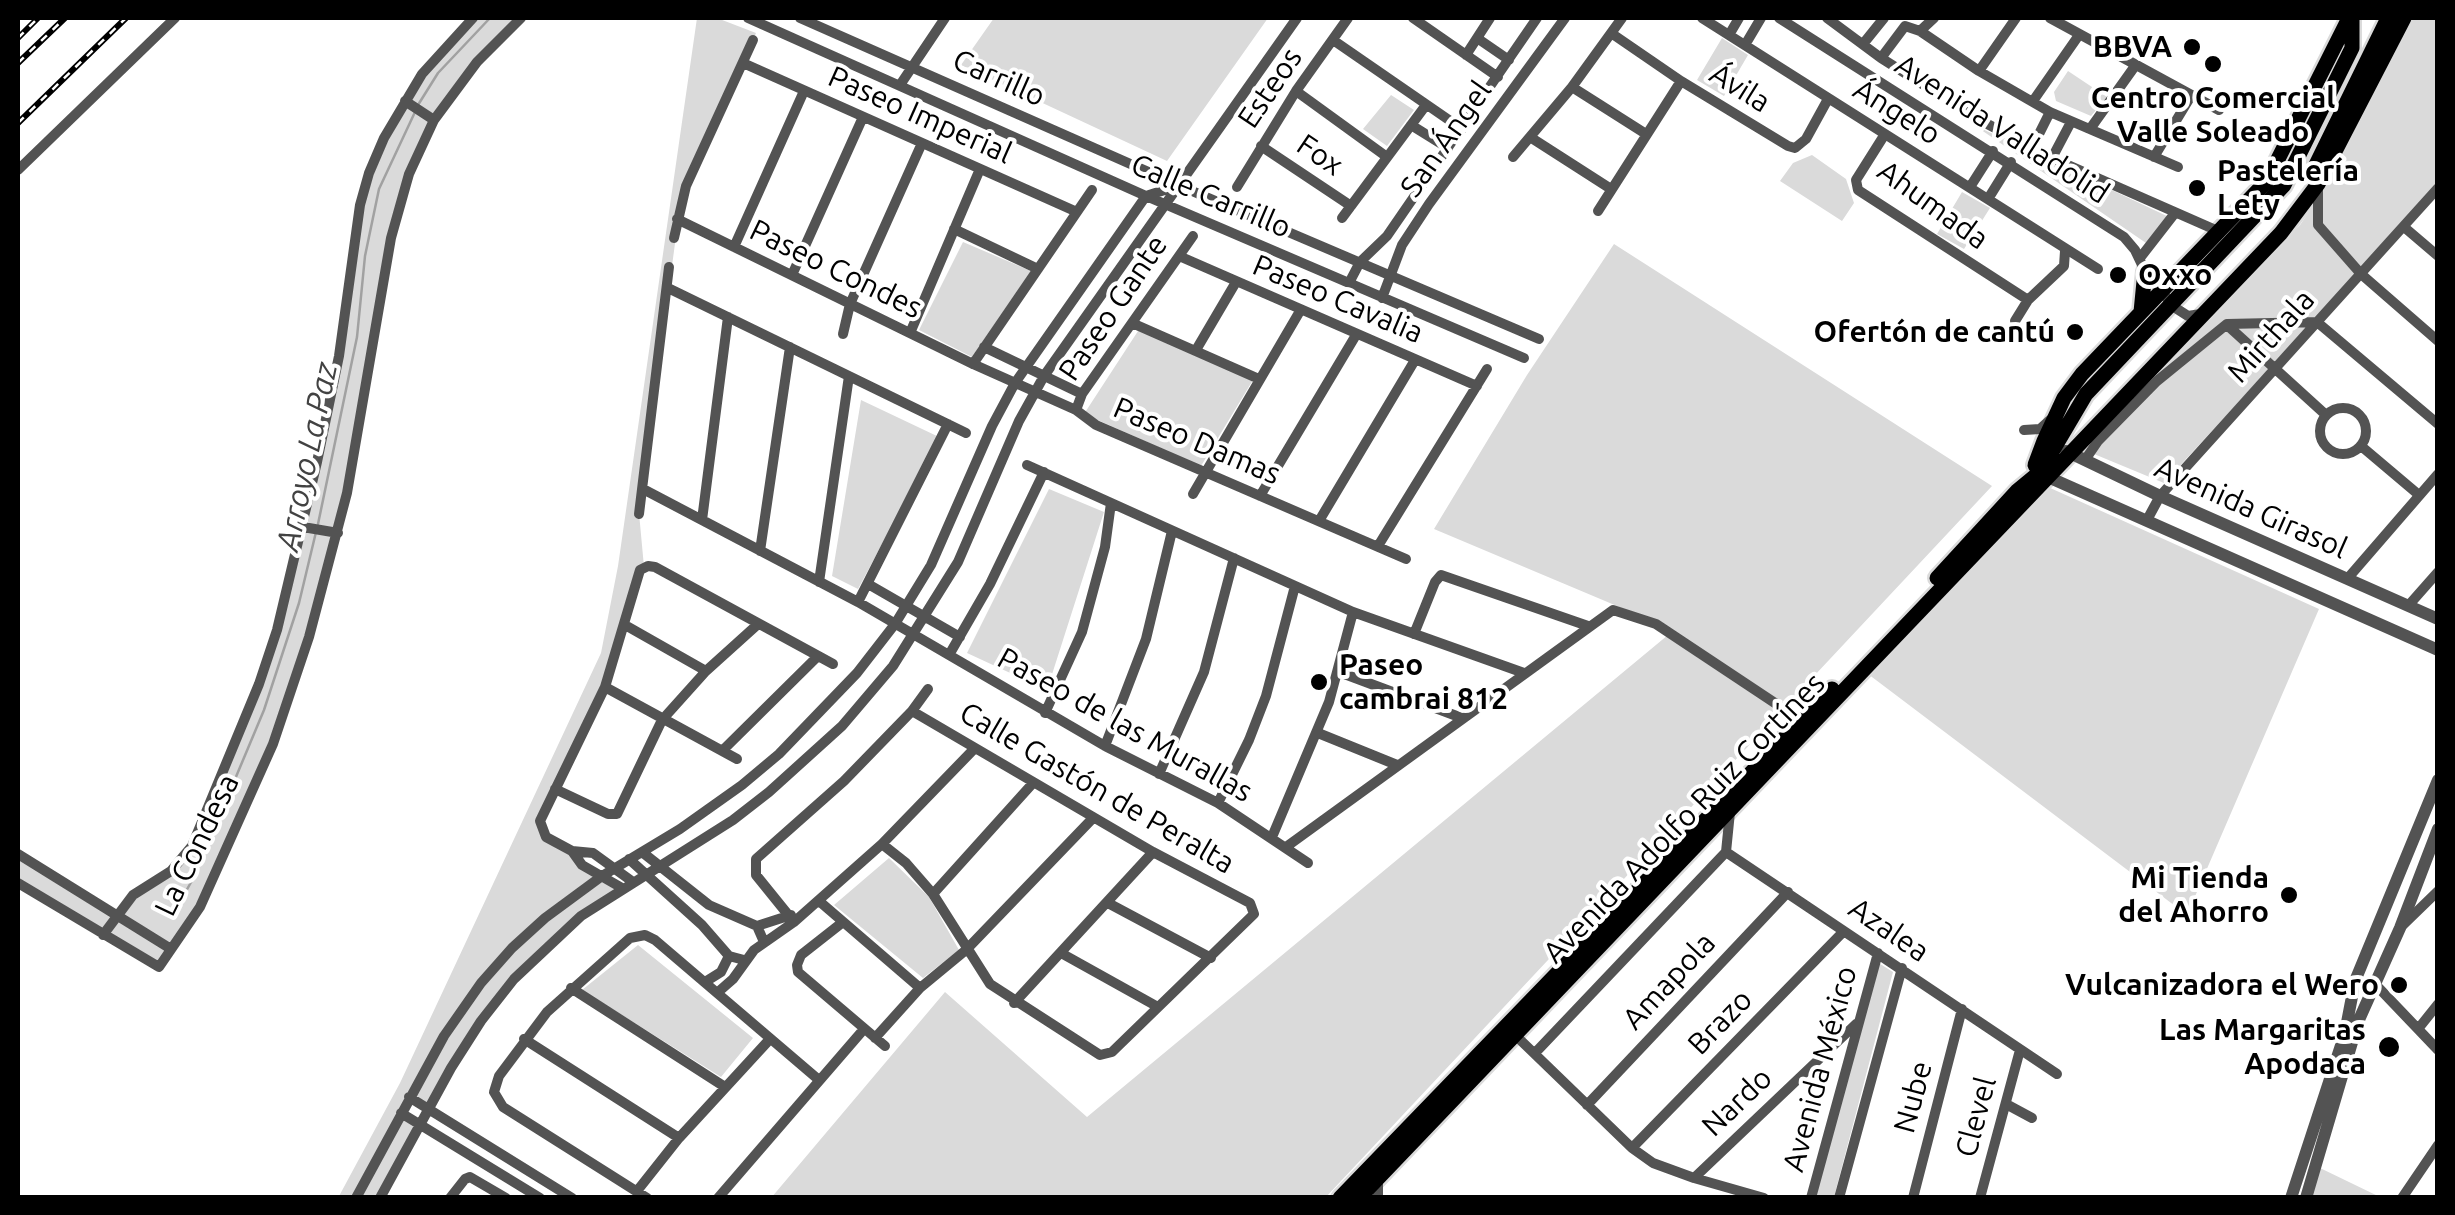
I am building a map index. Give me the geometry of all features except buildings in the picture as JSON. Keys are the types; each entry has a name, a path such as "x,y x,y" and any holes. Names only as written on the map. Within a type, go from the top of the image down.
{"main road":[{"name":"Avenida Adolfo Ruiz Cortínes","path":"1348,1194 1378,1177 1510,1030 1730,811 1806,724 2035,490 2051,459 2060,407 2082,374 2141,312 2165,297 2218,231 2272,174 2350,18"},
{"path":"1348,1194 1806,724 2017,491 2051,459 2086,394 2165,297 2270,203 2295,168 2352,48 2350,18"},
{"path":"2195,315 2296,202 2388,18"},
{"name":"Avenida Adolfo Ruiz Cortínes","path":"2051,459 2304,205 2400,18"},
{"path":"2195,315 2301,202 2400,18"},
{"path":"2141,312 2142,265"}],"street":[{"path":"18,170 175,18"},
{"name":"La Condesa","path":"473,18 422,74 384,138 360,205 339,356 307,528 259,684 192,846 171,871 133,895 104,935 159,967 200,907 273,744 305,652 360,426 391,238 408,174 431,118 477,62 521,18"},
{"name":"Calle Carrillo","path":"748,18 1146,196 1524,358"},
{"name":"Carrillo","path":"800,18 1178,185"},
{"path":"900,85 945,18"},
{"path":"380,1198 481,1020 514,979 581,916 733,820 807,760 870,695 926,617 969,539 1034,391 1296,18"},
{"name":"Esteos","path":"1237,187 1296,91 1348,18"},
{"path":"1413,18 1498,77"},
{"path":"1466,55 1490,18"},
{"name":"San Ángel","path":"1349,283 1360,262 1387,236 1537,18"},
{"name":"San Ángel","path":"1382,298 1402,245 1565,18"},
{"path":"1513,157 1572,87 1622,18"},
{"name":"Ángelo","path":"1702,18 2098,269"},
{"path":"1730,35 1740,18"},
{"path":"1745,45 1762,18"},
{"name":"Avenida Valladolid","path":"1779,18 2124,237 2165,297 2195,315"},
{"name":"Avenida Valladolid","path":"1827,18 1881,58 2032,148 2218,231"},
{"path":"1863,44 1884,18"},
{"path":"1920,30 1934,18"},
{"path":"1980,71 2016,18"},
{"path":"2050,18 2219,110"},
{"path":"1881,58 1905,26 1920,30 2050,112 2178,167"},
{"name":"Ávila","path":"1611,33 1780,143 1795,148 1806,139 1828,98"},
{"path":"2033,101 2080,35"},
{"path":"1477,38 1509,60"},
{"path":"674,238 686,186 753,40"},
{"path":"1333,40 1462,129"},
{"name":"Paseo Imperial","path":"743,64 1077,212"},
{"path":"2090,130 2134,66"},
{"path":"1598,211 1681,81"},
{"path":"1572,87 1646,134"},
{"path":"734,247 804,90"},
{"path":"1296,91 1387,157"},
{"path":"2154,157 2191,96"},
{"path":"408,102 431,118"},
{"path":"1342,218 1426,105"},
{"path":"2032,148 2050,112"},
{"path":"792,276 863,117"},
{"path":"2052,158 2070,122"},
{"path":"1411,125 1448,148"},
{"name":"Ahumada","path":"1885,134 1856,180 1858,190 2028,300"},
{"path":"1530,137 1611,189"},
{"path":"843,334 850,304 922,143"},
{"name":"Fox","path":"1261,146 1351,206"},
{"path":"1970,187 1993,151"},
{"path":"1988,199 2010,162"},
{"path":"910,333 980,169"},
{"path":"2318,184 2318,224"},
{"path":"356,1198 444,1036 481,983 544,918 614,868 710,808 778,754 857,673 907,606 948,530 1015,382 1146,196 1178,185"},
{"name":"Calle Carrillo","path":"1178,185 1538,340"},
{"name":"Mirthala","path":"2147,520 2160,496 2438,188"},
{"path":"973,364 1092,190"},
{"path":"1415,195 1429,204"},
{"path":"2304,205 2361,274 2438,341"},
{"path":"2142,265 2175,212"},
{"name":"Paseo Condes","path":"677,219 973,364"},
{"path":"2404,227 2438,256"},
{"path":"954,229 1038,269"},
{"name":"Paseo Gante","path":"1076,410 1082,394 1193,236"},
{"path":"2015,322 2028,300 2064,266 2065,250"},
{"name":"Paseo Cavalia","path":"1179,256 1477,386"},
{"path":"640,514 669,267"},
{"path":"1196,350 1236,282"},
{"path":"668,288 966,434"},
{"path":"1193,494 1300,311"},
{"path":"702,520 728,317"},
{"path":"2085,460 2157,381 2227,324 2317,322 2438,424"},
{"path":"1132,323 1259,380"},
{"path":"2227,324 2326,415"},
{"path":"1260,496 1356,334"},
{"path":"760,551 790,347"},
{"name":"Paseo Damas","path":"984,348 1082,394"},
{"path":"1320,521 1416,360"},
{"name":"Paseo Damas","path":"973,364 1076,410 1096,425 1406,559"},
{"path":"1378,546 1486,369"},
{"path":"819,582 850,376"},
{"path":"2024,430 2040,428 2060,407"},
{"path":"2337,408 2356,411 2366,427 2361,446 2347,454 2331,452 2320,430 2326,415 2337,408"},
{"path":"858,602 948,424"},
{"path":"2361,446 2419,495"},
{"name":"Avenida Girasol","path":"2051,459 2085,460 2438,619"},
{"name":"Avenida Girasol","path":"2051,459 2147,520 2438,650"},
{"path":"1027,465 1353,612 1524,673"},
{"path":"949,655 1018,529 1044,472"},
{"path":"2348,578 2438,474"},
{"name":"Paseo de las Murallas","path":"643,489 858,602 1105,746 1218,803 1308,864"},
{"path":"1045,713 1082,632 1098,576 1111,503"},
{"path":"307,528 334,533"},
{"path":"1105,746 1146,639 1172,530"},
{"path":"1159,774 1204,672 1234,558"},
{"path":"628,885 614,868 593,853 572,850 546,837 540,821 605,687 636,575 644,567 655,567 833,664"},
{"path":"2408,606 2438,572"},
{"path":"1414,634 1434,582 1441,575 1588,626"},
{"name":"Paseo de las Murallas","path":"868,584 960,637"},
{"path":"1218,803 1250,740 1266,696 1295,586"},
{"path":"1286,847 1588,626 1618,610 1656,624 1806,724"},
{"path":"1272,837 1318,733 1353,612"},
{"path":"625,625 706,670"},
{"path":"555,789 608,814 619,811 662,720 706,670 757,625"},
{"path":"722,751 818,657"},
{"path":"1338,672 1462,718"},
{"path":"605,687 737,760"},
{"path":"795,917 756,875 756,859 844,782 912,711 928,688"},
{"name":"Calle Gastón de Peralta","path":"912,711 1153,852 1250,903 1254,910 1252,918 1211,958"},
{"path":"1318,733 1398,764"},
{"path":"718,993 734,979 744,960 882,844 975,748"},
{"path":"2290,1198 2345,1032 2355,982 2438,780"},
{"path":"933,894 1033,783"},
{"path":"1536,1053 1726,852 1730,811"},
{"path":"875,1038 920,988 966,950 1094,818"},
{"path":"2306,1198 2346,1061 2438,829"},
{"path":"882,844 919,876 933,894 990,984 1100,1055 1109,1055 1211,958 1108,903"},
{"path":"572,850 582,865 628,885"},
{"path":"642,852 708,905 757,926 795,917"},
{"path":"1014,1003 1153,852"},
{"name":"Azalea","path":"1726,852 2057,1074"},
{"path":"18,854 172,948"},
{"path":"630,860 730,956 744,960"},
{"path":"2404,866 2421,873"},
{"path":"18,883 104,935"},
{"path":"2400,928 2438,891"},
{"name":"Amapola","path":"1587,1105 1788,892"},
{"path":"818,901 920,988"},
{"path":"843,922 801,954 798,972 885,1046"},
{"path":"757,926 764,942"},
{"name":"Brazo","path":"1632,1148 1844,931"},
{"path":"648,1198 503,1107 495,1098 499,1076 524,1040 571,988 630,938 650,936 818,1080"},
{"path":"1061,953 1158,1007"},
{"name":"Avenida México","path":"1811,1198 1878,953"},
{"path":"705,982 721,972 730,956"},
{"path":"2364,959 2375,984 2438,1050"},
{"name":"Avenida México","path":"1839,1198 1902,968"},
{"path":"2355,982 2375,984"},
{"path":"571,988 725,1087"},
{"path":"2418,1029 2438,1004"},
{"name":"Nube","path":"1913,1198 1962,1010"},
{"name":"Nardo","path":"1694,1178 1859,1020"},
{"path":"718,1198 864,1029"},
{"path":"1510,1030 1632,1148 1653,1163 1764,1198"},
{"path":"636,1191 770,1038"},
{"path":"524,1040 680,1138"},
{"name":"Clevel","path":"1980,1198 2020,1050"},
{"path":"410,1097 572,1198"},
{"path":"2006,1104 2032,1118"},
{"path":"401,1113 540,1198"},
{"path":"2402,1198 2438,1145"},
{"path":"1378,1177 1378,1198"},
{"path":"450,1198 464,1180 479,1180 506,1198"}],"shaded area":[{"path":"473,18 521,18 434,120 391,238 360,426 300,667 200,907 159,967 18,883 18,854 117,915 183,859 259,684 317,462 360,205 405,101"},
{"path":"697,18 717,18 756,33 680,206 639,513 644,567 605,687 540,827 582,865 622,888 581,916 513,981 429,1108 410,1097 401,1113 420,1124 380,1197 338,1198 400,1083 601,653 618,566"},
{"path":"994,18 1268,18 1167,161 961,65"},
{"path":"2410,18 2437,18 2437,186 2164,483 2082,449 2300,225"},
{"path":"1722,38 1748,55 1724,96 1697,80"},
{"path":"2068,71 2107,97 2091,116 2056,101 2054,92"},
{"path":"1391,95 1414,110 1387,146 1363,129"},
{"path":"1974,125 2169,217 2146,243"},
{"path":"1812,155 1846,179 1854,203 1842,221 1780,181 1793,163"},
{"path":"1962,192 1990,208 1964,249 1937,234"},
{"path":"963,242 1031,271 972,357 919,330"},
{"path":"1614,244 1992,486 1326,1197 771,1198 945,992 1087,1117 1674,630 1434,529 1527,375"},
{"path":"1140,328 1253,380 1201,466 1084,414"},
{"path":"861,400 939,437 858,589 832,576"},
{"path":"2048,487 2319,609 2187,915 1868,674"},
{"path":"1049,489 1104,512 1047,690 967,653"},
{"path":"889,858 929,897 959,950 923,978 834,905"},
{"path":"638,945 753,1038 721,1077 582,990"},
{"path":"1877,962 1893,972 1834,1197 1814,1198"},
{"path":"2320,1168 2380,1197 2308,1198"}],"waterway":[{"name":"Arroyo La Paz","path":"418,105 438,73 490,18"},
{"name":"Arroyo La Paz","path":"318,524 357,337 365,256 379,189 415,112"},
{"name":"Arroyo La Paz","path":"172,916 194,877 264,710 299,603 316,532"}],"railway":[{"path":"18,38 38,18"},
{"path":"18,63 65,18"},
{"path":"18,123 126,18"}],"place":[{"name":"BBVA","path":"2192,47"},
{"name":"Centro Comercial Valle Soleado","path":"2213,64"},
{"name":"Pastelería Lety","path":"2197,188"},
{"name":"Oxxo","path":"2118,275"},
{"name":"Ofertón de cantú","path":"2075,332"},
{"name":"Paseo cambrai 812","path":"1319,682"},
{"name":"Mi Tienda del Ahorro","path":"2289,895"},
{"name":"Vulcanizadora el Wero","path":"2399,985"},
{"name":"Las Margaritas Apodaca","path":"2389,1047"}]}
